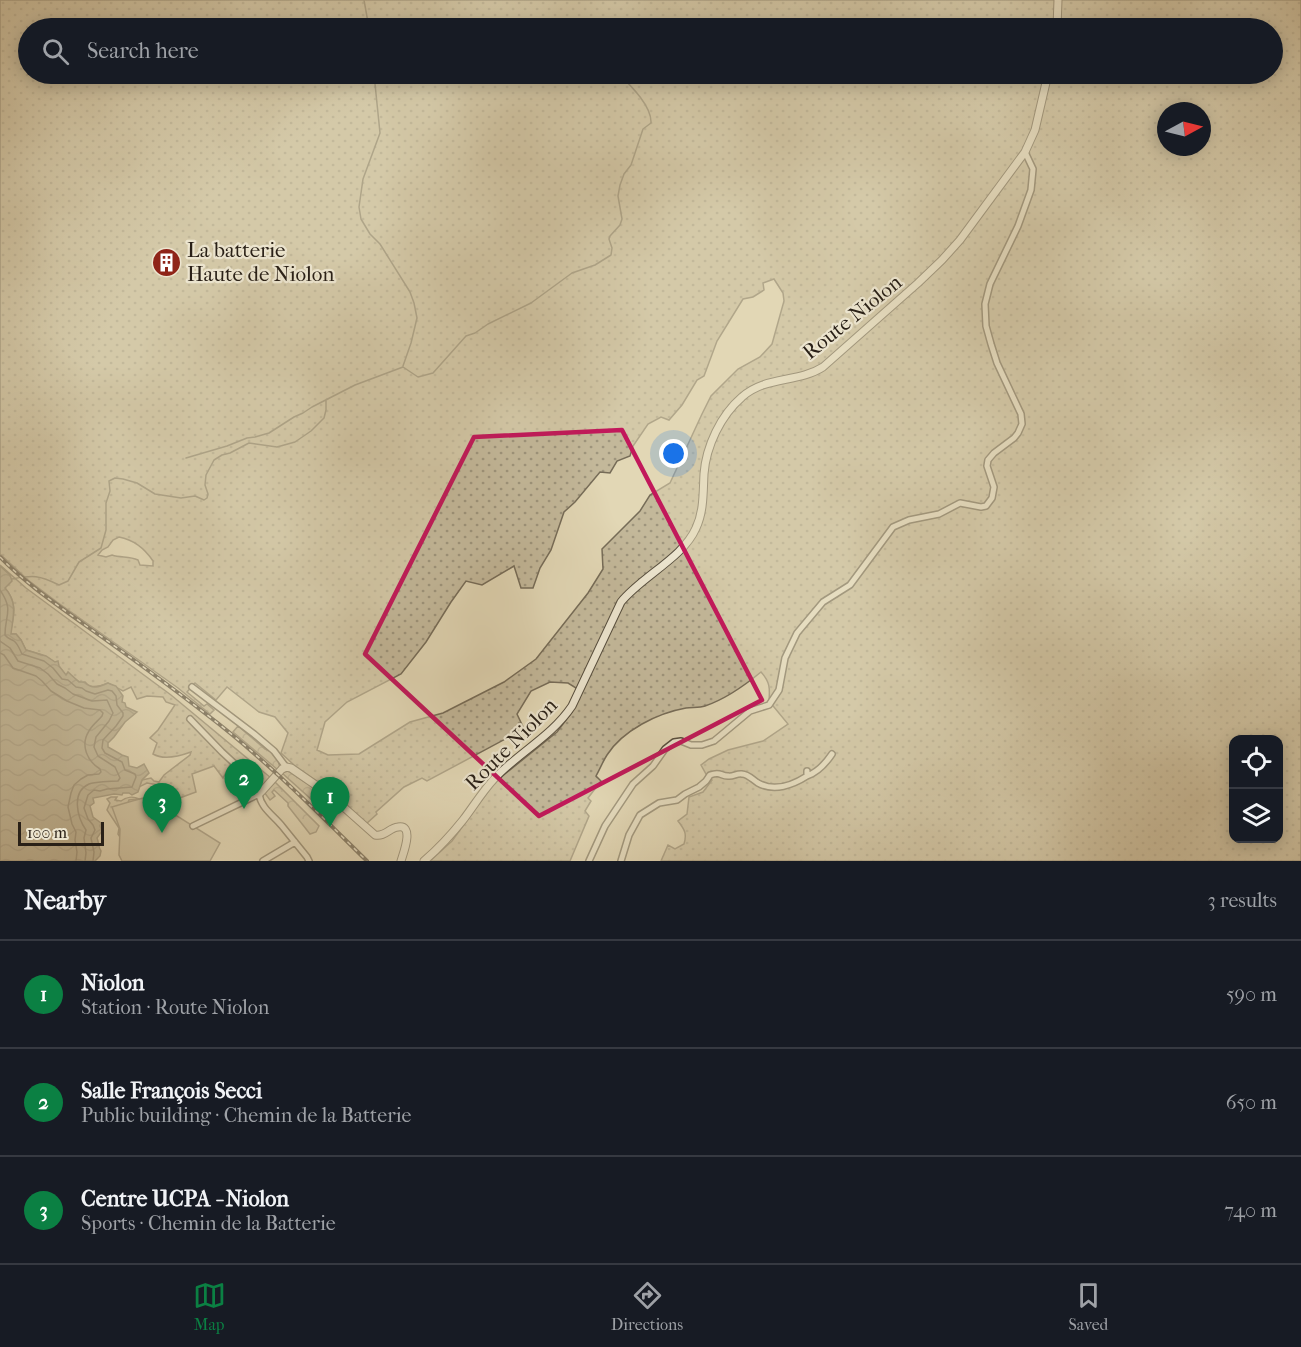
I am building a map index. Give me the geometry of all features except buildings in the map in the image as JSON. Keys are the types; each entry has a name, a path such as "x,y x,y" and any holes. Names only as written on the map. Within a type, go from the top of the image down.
{"street":[{"path":"1057,18 1058,0"},
{"name":"Route Niolon","path":"424,861 451,835 495,778 564,718 572,706 621,602 631,590 679,551 693,534 702,508 706,462 710,445 724,419 740,397 764,383 814,372 823,367 942,260 960,240 1025,152 1035,130 1046,84"},
{"path":"589,861 605,826 633,784 653,766 665,749 674,742 702,745 714,741 750,711 769,705 779,690 785,658 796,633 824,602 850,585 897,524 939,514 960,503 986,506 992,498 994,487 987,463 990,456 1014,438 1021,428 1021,414 991,344 986,326 985,304 990,284 1018,226 1031,190 1033,169 1025,152"},
{"path":"849,590 852,582"},
{"path":"192,687 274,751 286,767 291,768 330,795 375,835 382,836 397,827 405,828 407,841 401,861"},
{"path":"190,719 261,792 260,800 265,809 281,825 309,861"},
{"path":"621,861 629,835 640,815 659,803 677,800 699,787 710,774 718,772 728,776 741,773 765,786 786,786 807,773 812,774 827,763 832,754"},
{"path":"193,826 261,792 286,767"},
{"path":"263,861 295,842"}],"highlighted area":[{"path":"622,430 762,700 539,816 365,654 474,437"}],"green space":[{"path":"0,0 1301,0 1301,861 661,861 668,845 675,849 684,844 685,832 678,821 687,814 689,797 703,792 712,780 701,765 728,750 763,741 788,724 769,701 769,685 761,672 720,700 703,707 675,710 653,718 622,738 606,757 596,776 601,781 588,798 591,801 585,811 589,816 570,861 430,861 452,841 495,782 557,732 572,712 581,691 568,683 550,682 531,691 517,714 524,729 427,781 422,778 404,787 366,824 334,793 281,753 288,733 275,717 259,712 227,687 216,700 195,683 187,692 204,706 207,704 214,710 210,714 178,688 28,580 0,554","holes":["774,279 783,293 784,301 772,344 760,357 738,369 711,396 670,483 650,495 640,511 602,549 603,569 588,593 536,659 504,682 443,713 410,722 359,754 328,755 317,750 325,722 347,702 401,674 426,642 466,581 482,585 514,566 521,588 533,588 540,568 551,550 564,512 600,472 610,473 617,461 630,456 633,446 648,424 661,417 669,420 682,405 697,380 704,376 717,341 743,299 753,297 764,290 763,283","119,537 139,546 153,561 153,566 140,565 138,560 131,558 98,555"]},
{"path":"0,565 26,588 171,695 271,778 263,787 233,759 223,778 214,766 192,774 196,792 177,799 169,810 148,797 149,792 156,790 159,785 147,783 139,787 142,780 151,778 159,782 191,752 167,757 153,754 157,743 150,738 175,705 166,702 163,697 147,696 137,699 131,687 123,691 108,683 91,687 68,673 66,676 58,665 49,659 26,650 16,634 10,634 14,615 13,604 5,588 10,575"},
{"path":"238,726 265,749 272,752 278,760 280,768 278,770 233,732"},
{"path":"288,771 317,790 311,799 282,773"},
{"path":"274,781 319,826 316,832 310,834 288,803 274,790 272,792 275,796 270,800 264,792"},
{"path":"117,797 115,800 121,801 130,797 139,799 129,800 120,829 120,837 119,828 107,810 110,803 107,799"},
{"path":"148,797 220,843 210,861 122,861 119,855 120,829 112,807"}],"water":[{"path":"0,566 10,575 12,581 5,588 13,604 11,634 16,634 26,650 46,656 55,662 58,661 66,675 68,672 79,682 85,682 93,687 108,683 116,686 123,696 122,702 126,707 137,712 125,722 108,743 108,747 128,757 129,766 137,768 144,764 149,773 142,780 138,792 132,795 123,793 122,795 114,794 93,798 94,803 90,806 93,817 101,823 102,831 97,838 101,851 100,856 95,861 0,861"}],"waterway":[{"path":"364,0 367,18"},
{"path":"375,84 380,133 363,179 359,207 361,219 370,234 380,244 410,292 414,303 417,318 403,366"},
{"path":"186,458 269,433 355,385 403,367 418,377 433,373 466,336 531,303 572,273 595,265 611,255 612,248 609,239 622,219 618,196 620,185 631,165 643,129 651,123 644,103 628,84"},
{"path":"12,579 36,577 59,585 68,581 79,562 101,548 106,530 109,481 115,478 123,479 137,483 155,494 181,498 195,496 204,500 208,494 205,485 206,475 214,460 249,443 277,447 295,442 324,418 326,401"}],"railway":[{"path":"0,557 41,593 161,680 248,748 367,861"}],"place":[{"name":"La batterie Haute de Niolon","path":"166,262"},
{"name":"Salle François Secci","path":"244,809"},
{"name":"Niolon","path":"330,827"},
{"name":"Centre UCPA - Niolon","path":"162,833"}]}
